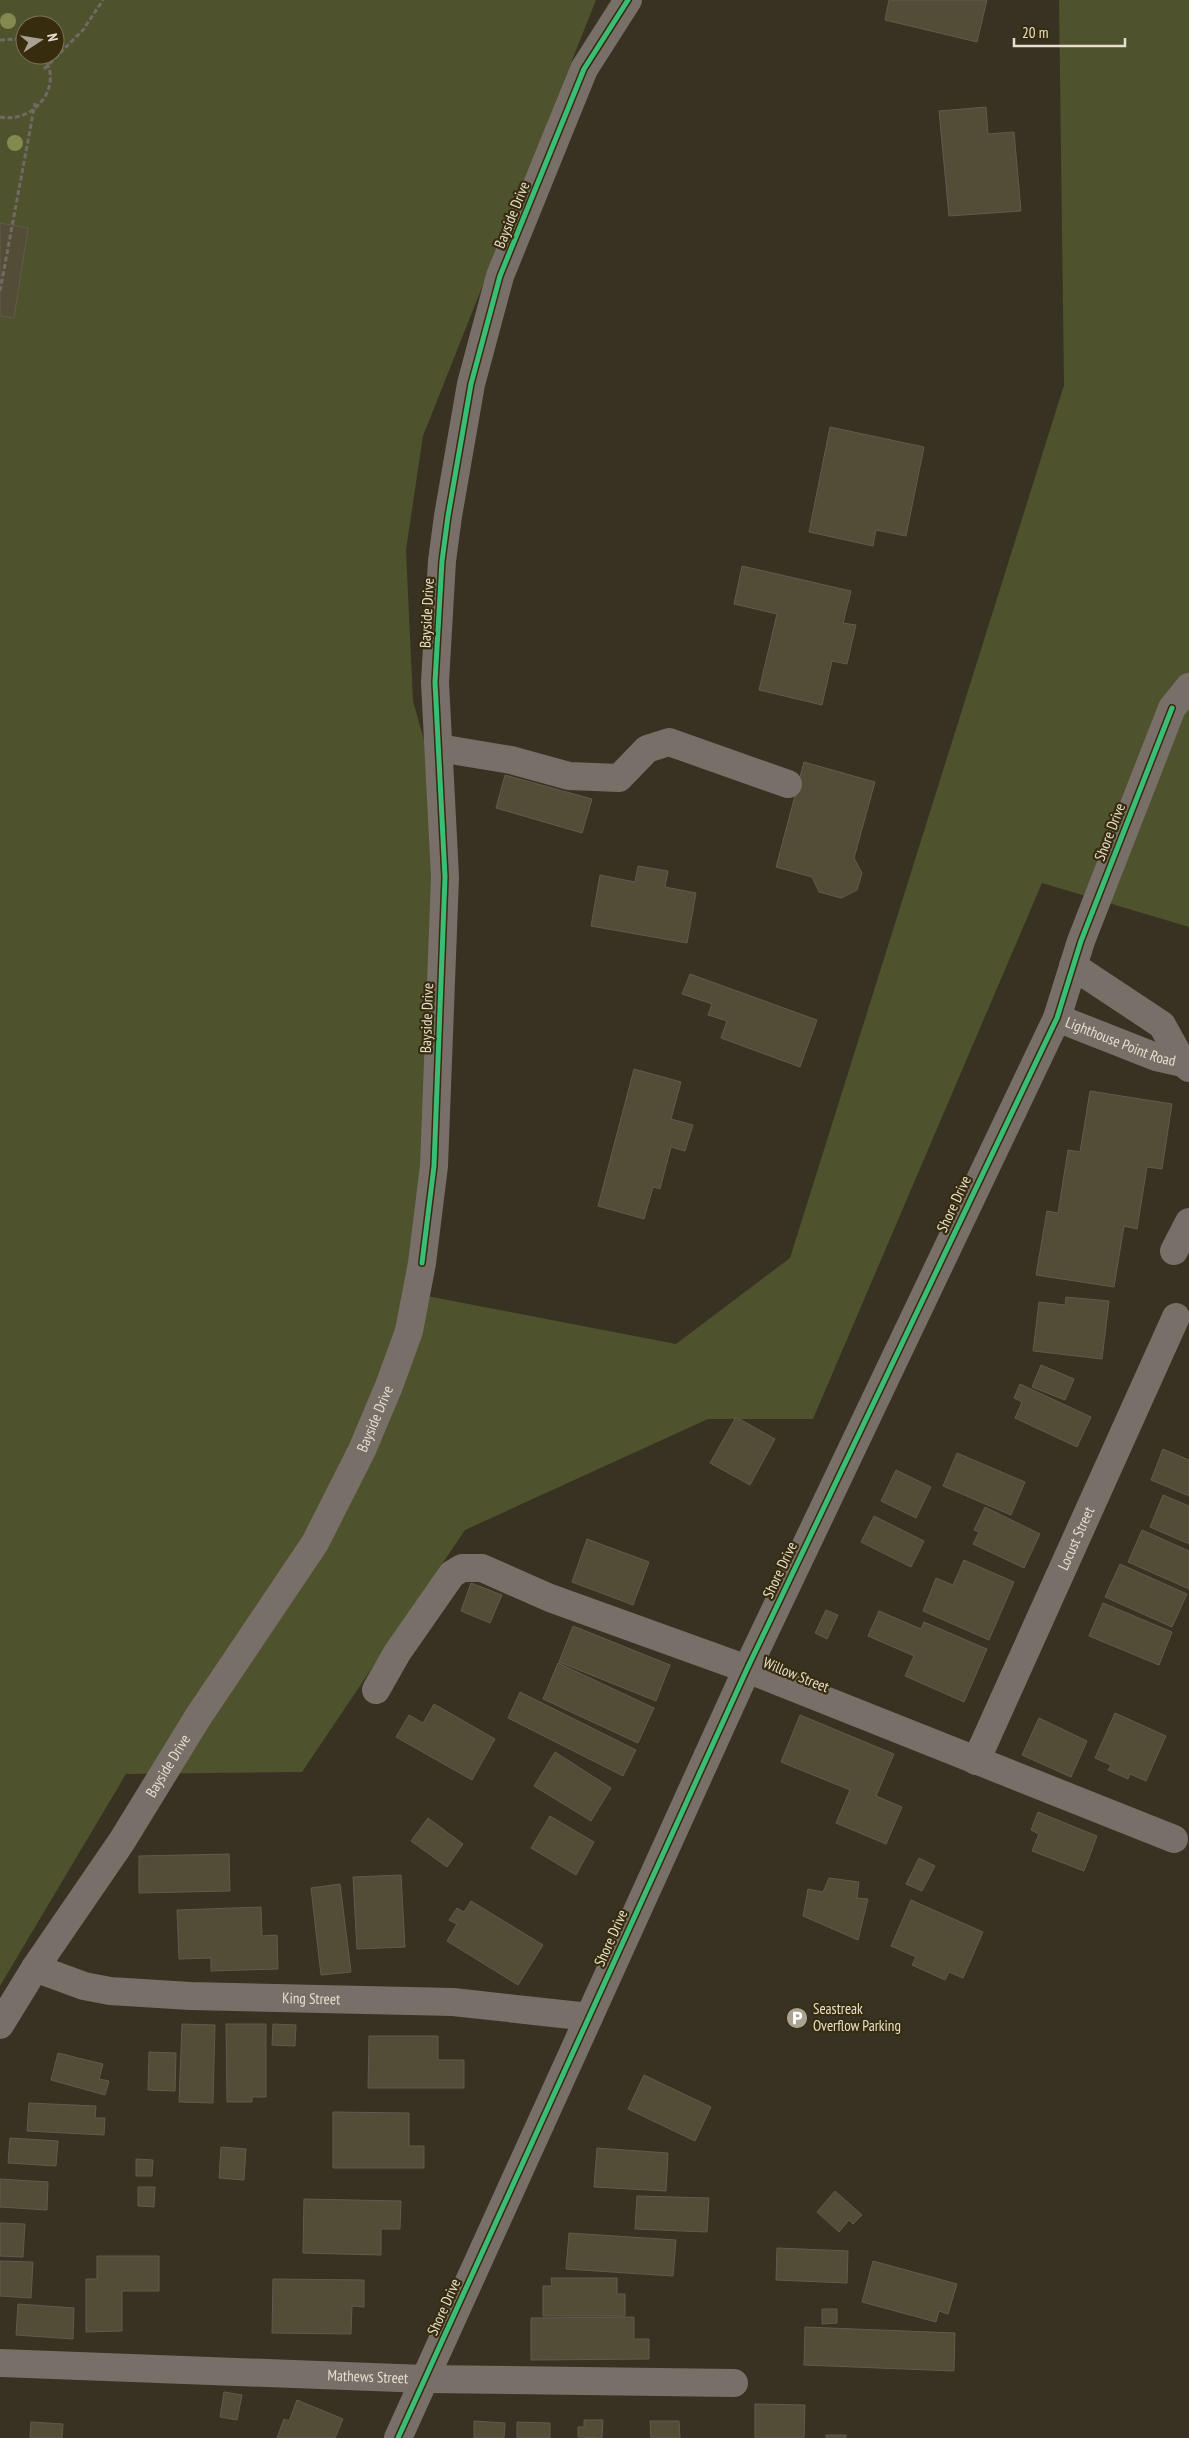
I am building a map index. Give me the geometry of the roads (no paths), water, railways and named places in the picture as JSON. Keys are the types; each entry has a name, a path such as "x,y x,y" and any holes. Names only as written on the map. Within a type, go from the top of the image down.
{"street":[{"name":"Bayside Drive","path":"0,2024 122,1842 198,1717 315,1543 362,1450 389,1386 409,1331 422,1262 434,1166 445,877 435,682 442,561 448,516 471,384 500,276 584,69 628,0"},
{"name":"Shore Drive","path":"398,2438 746,1669 1057,1018 1073,966 1172,708 1189,687"},
{"path":"439,748 511,760 569,776 619,778 647,749 669,742 788,784"},
{"name":"Lighthouse Point Road","path":"1073,966 1162,1025 1186,1066"},
{"name":"Lighthouse Point Road","path":"1057,1018 1156,1057 1186,1066"},
{"path":"1174,1252 1189,1222"},
{"name":"Locust Street","path":"976,1761 1176,1318"},
{"name":"Willow Street","path":"376,1690 397,1653 452,1574 462,1568 482,1568 550,1598 746,1669 1174,1839"},
{"name":"King Street","path":"36,1968 84,1986 110,1991 190,1996 453,2002 589,2017"},
{"name":"Mathews Street","path":"0,2363 425,2379 734,2383"}],"place":[{"name":"Seastreak Overflow Parking","path":"797,2018"}]}
